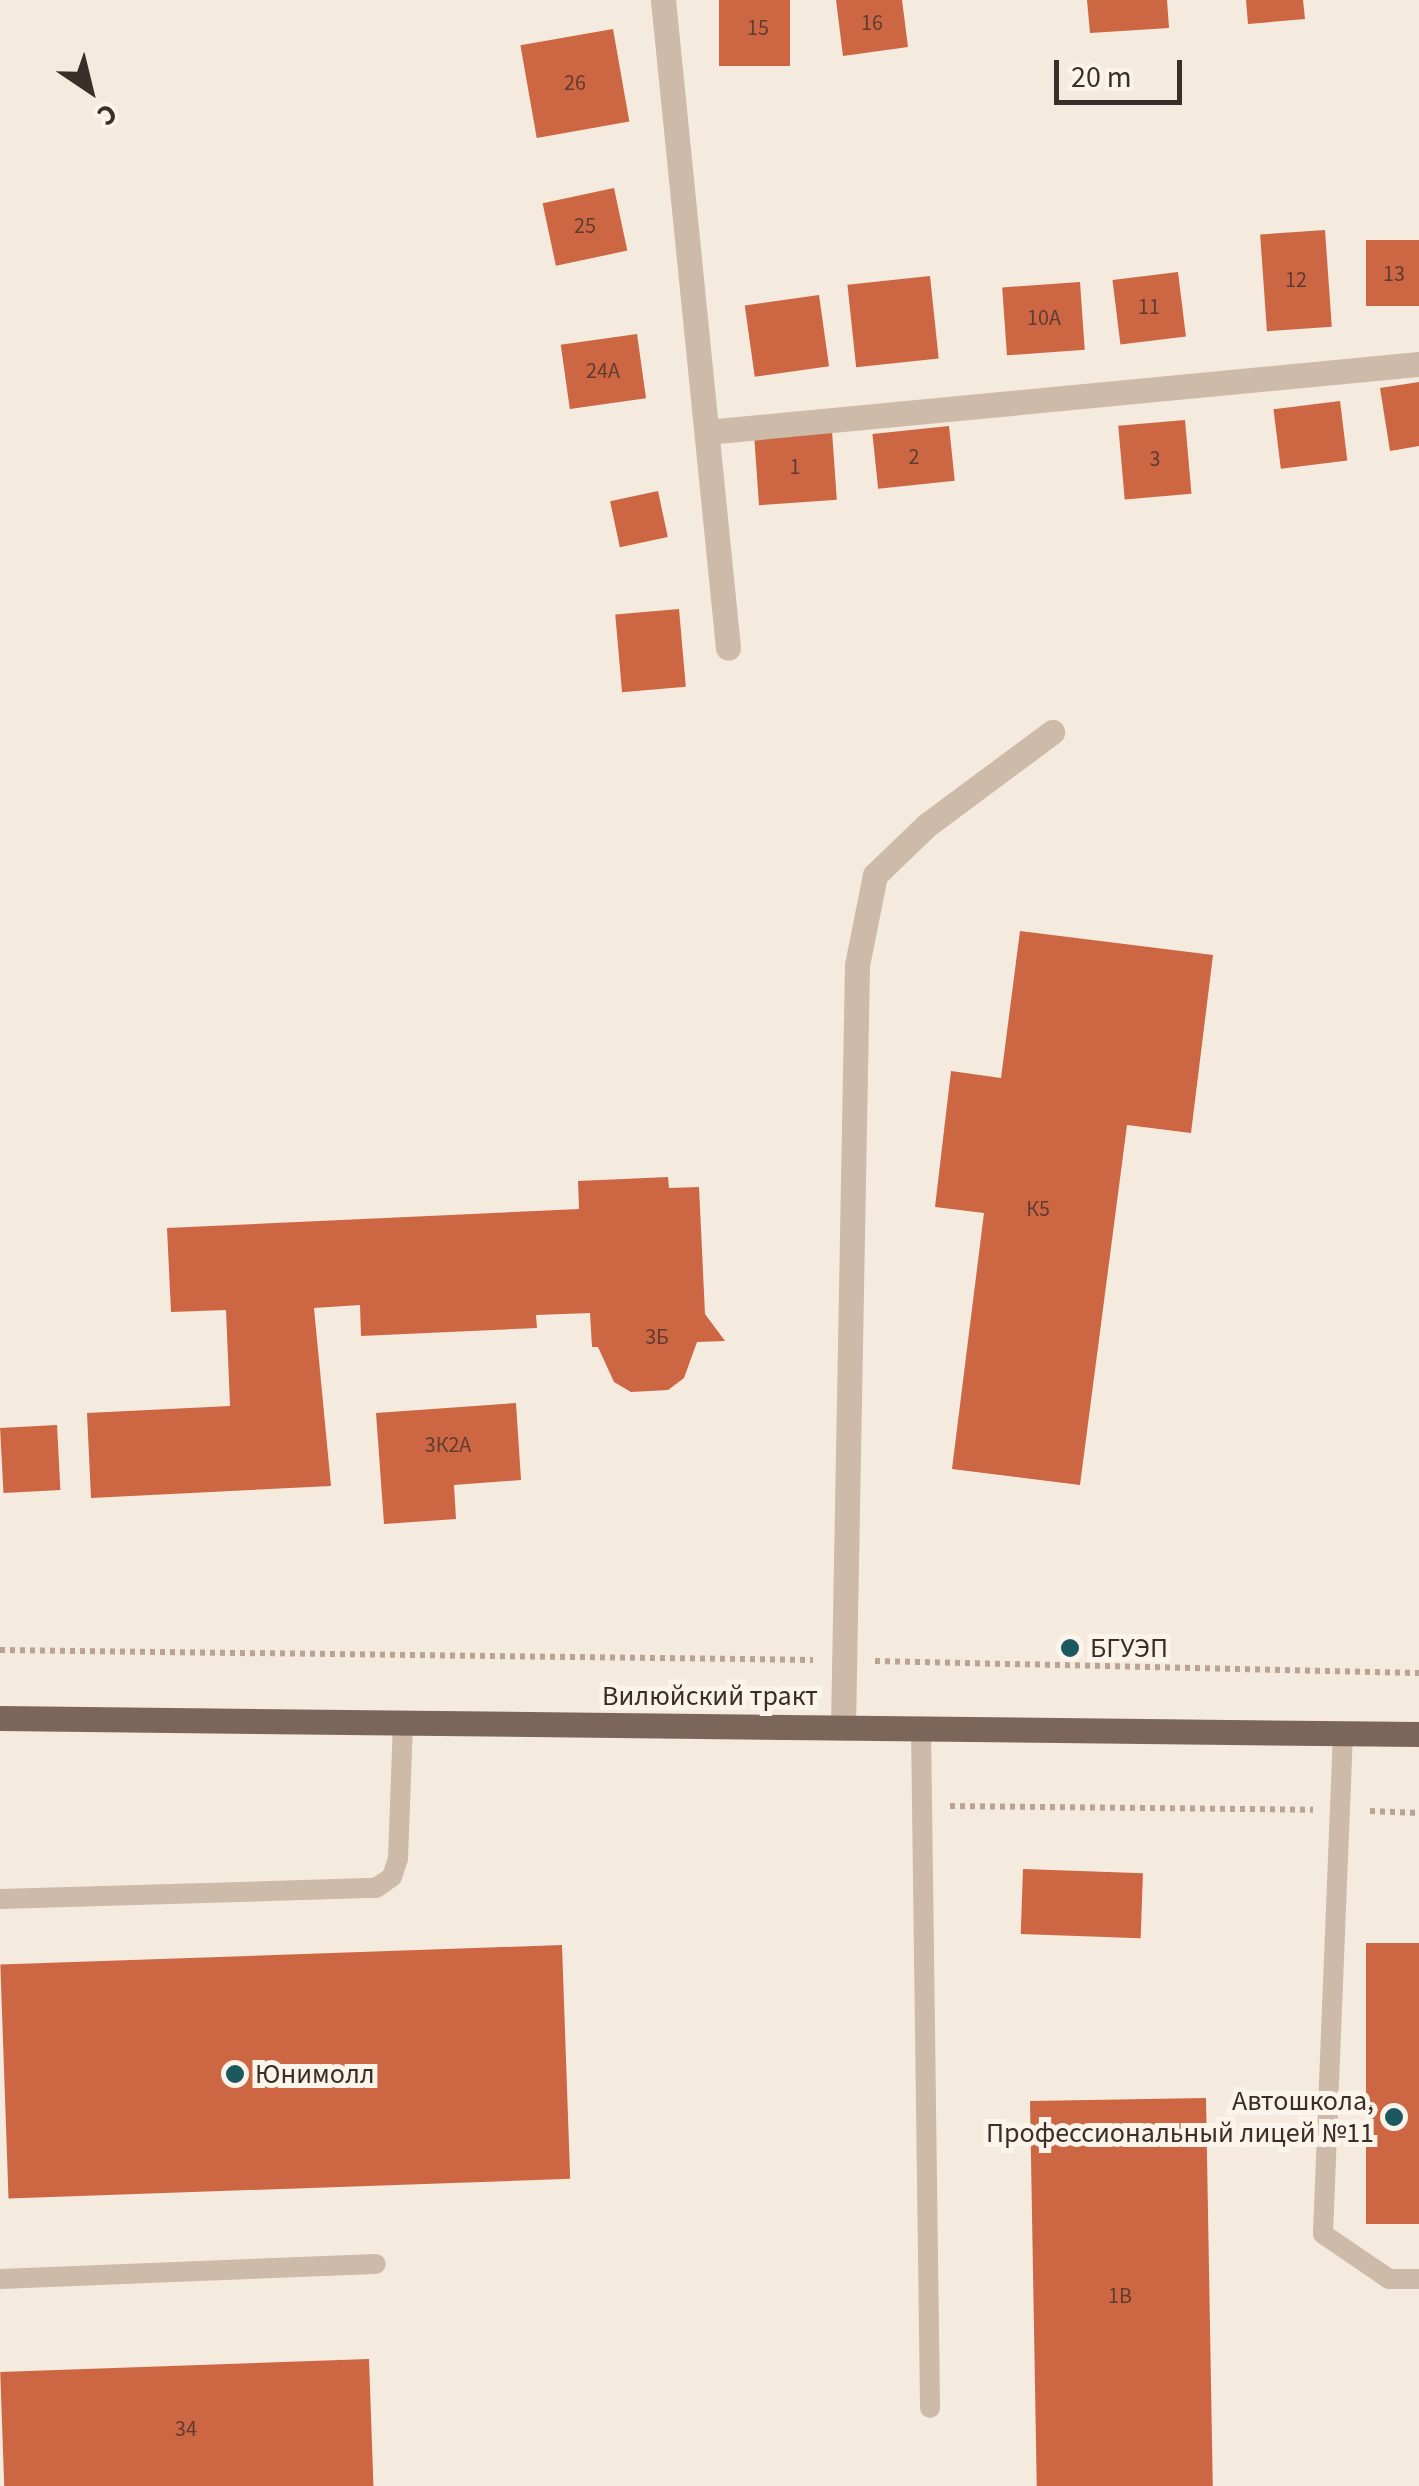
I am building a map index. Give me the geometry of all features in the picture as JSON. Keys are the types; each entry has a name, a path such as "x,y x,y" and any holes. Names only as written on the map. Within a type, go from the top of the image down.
{"main road":[{"name":"Вилюйский тракт","path":"0,1718 1419,1734"}],"street":[{"path":"663,0 728,648"},
{"path":"706,432 1419,364"},
{"path":"844,1727 857,966 875,875 928,825 1052,732"}],"lane":[{"path":"0,1899 376,1888 392,1877 398,1859 404,1724"},
{"path":"922,1728 930,2408"},
{"path":"1343,1733 1323,2234 1389,2278 1419,2279"},
{"path":"0,2278 376,2264"}],"path":[{"path":"0,1650 1419,1673"},
{"path":"922,1805 1419,1813"}],"building":[{"path":"719,0 790,0 790,66 719,66"},
{"path":"836,0 902,0 908,47 843,56"},
{"path":"1087,0 1167,0 1169,28 1090,33"},
{"path":"1246,0 1303,0 1305,19 1248,24"},
{"path":"613,29 629,122 537,138 520,45"},
{"path":"614,188 627,251 556,266 543,203"},
{"path":"1325,230 1332,327 1267,331 1260,235"},
{"path":"1366,240 1419,240 1419,306 1366,306"},
{"path":"1178,272 1186,337 1120,345 1112,280"},
{"path":"930,276 939,359 856,367 847,285"},
{"path":"1080,282 1085,350 1007,355 1002,287"},
{"path":"819,295 829,366 755,377 745,305"},
{"path":"637,334 646,398 570,409 561,345"},
{"path":"1419,382 1419,446 1390,451 1380,388"},
{"path":"1340,401 1347,461 1281,469 1273,409"},
{"path":"1185,420 1191,494 1125,500 1118,426"},
{"path":"949,426 955,481 878,489 872,434"},
{"path":"832,431 837,500 759,505 754,436"},
{"path":"658,491 668,537 620,547 610,501"},
{"path":"679,609 686,687 622,692 615,615"},
{"path":"1020,931 1213,955 1191,1133 1127,1125 1080,1485 952,1469 984,1213 935,1207 951,1071 1001,1078"},
{"path":"668,1177 669,1188 699,1187 705,1314 725,1341 697,1342 684,1378 668,1390 631,1392 614,1382 598,1347 592,1347 590,1313 536,1315 537,1328 361,1336 360,1305 314,1308 331,1486 91,1498 87,1413 230,1406 226,1310 171,1312 167,1228 579,1209 578,1181"},
{"path":"516,1403 521,1480 454,1485 456,1519 384,1524 376,1413"},
{"path":"57,1425 60,1490 3,1493 0,1428"},
{"path":"1023,1869 1143,1873 1141,1938 1021,1934"},
{"name":"Автошкола, Профессиональный лицей №11","path":"1366,1943 1419,1943 1419,2224 1366,2224"},
{"name":"Юнимолл","path":"562,1945 570,2179 9,2198 0,1965"},
{"path":"1206,2098 1213,2486 1037,2486 1030,2101"},
{"path":"369,2359 373,2486 4,2486 0,2372"}],"place":[{"name":"БГУЭП","path":"1070,1648"},
{"name":"Юнимолл","path":"235,2074"},
{"name":"Автошкола, Профессиональный лицей №11","path":"1394,2117"}]}
